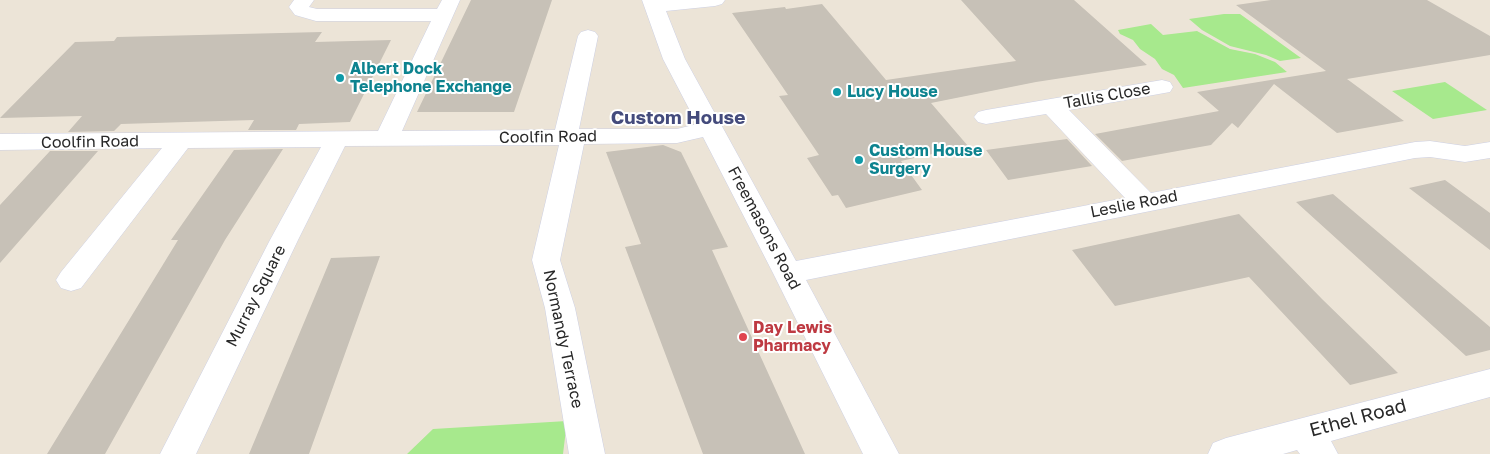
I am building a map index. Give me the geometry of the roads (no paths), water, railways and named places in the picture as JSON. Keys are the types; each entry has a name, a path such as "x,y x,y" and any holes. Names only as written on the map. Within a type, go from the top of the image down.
{"street":[{"path":"304,0 299,7 302,11 316,15 447,7 386,139"},
{"path":"652,3 715,0"},
{"name":"Freemasons Road","path":"652,3 674,59 788,273 852,401 881,454"},
{"path":"569,137 588,36"},
{"name":"Tallis Close","path":"986,117 1162,87"},
{"name":"Tallis Close","path":"1052,106 1144,202"},
{"name":"Coolfin Road","path":"0,142 677,136 710,128"},
{"name":"Normandy Terrace","path":"569,137 546,260 560,308 587,454"},
{"name":"Murray Square","path":"178,454 284,240 337,139"},
{"path":"71,280 181,141"},
{"name":"Leslie Road","path":"788,273 1415,150 1430,149 1465,154 1487,154"},
{"name":"Ethel Road","path":"1226,454 1312,443 1490,383"}],"place":[{"name":"Albert Dock Telephone Exchange","path":"340,78"},
{"name":"Lucy House","path":"837,92"},
{"name":"Custom House Surgery","path":"859,160"},
{"name":"Day Lewis Pharmacy","path":"743,337"}],"district":[{"name":"Custom House","path":"678,118"}]}
